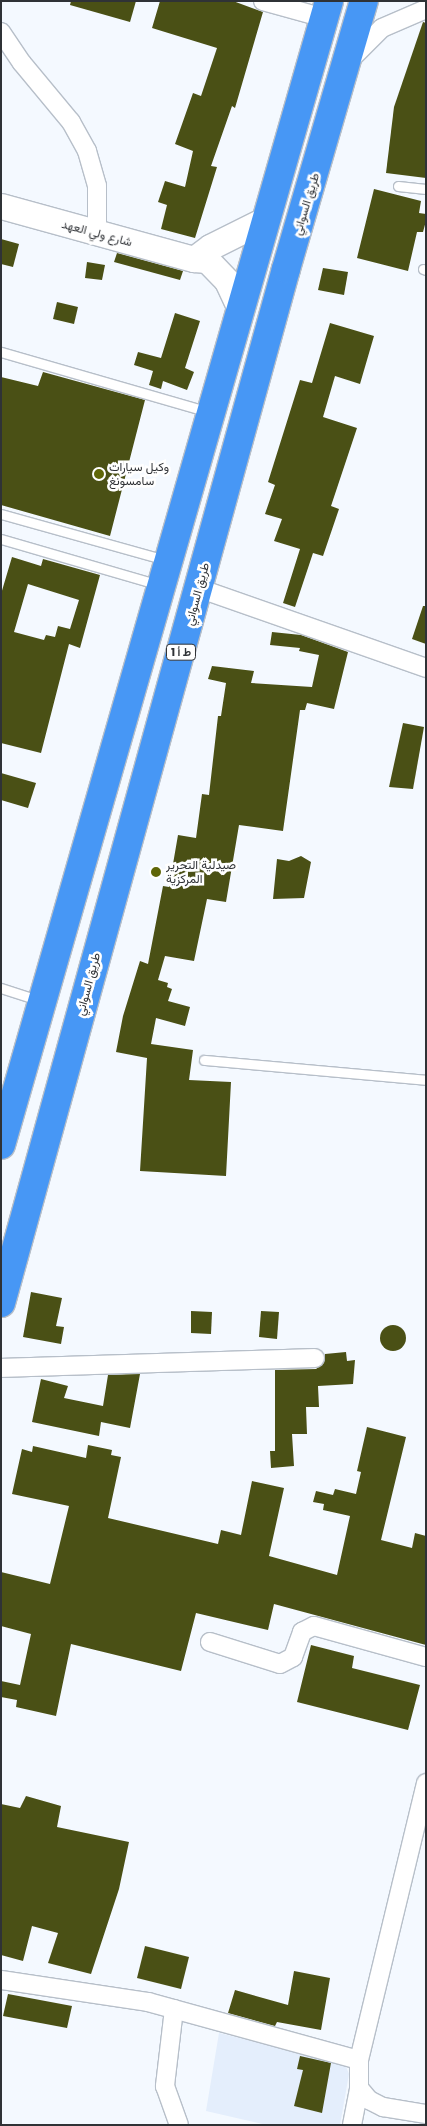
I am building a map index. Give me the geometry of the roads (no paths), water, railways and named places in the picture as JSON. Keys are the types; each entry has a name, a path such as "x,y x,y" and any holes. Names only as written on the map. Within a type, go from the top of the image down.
{"highway":[{"name":"طريق السواني","path":"1,1303 286,270 349,60 364,1"},
{"path":"1,1145 212,413 239,307 326,10"}],"main road":[{"name":"شارع ولي العهد","path":"1,206 194,259 207,260 218,270 239,307"},
{"path":"194,259 210,247 264,220"}],"street":[{"path":"263,1 326,10"},
{"path":"349,60 382,28 426,9"},
{"path":"1,32 22,63 71,122 86,151 97,186 97,233"},
{"path":"198,588 426,668"},
{"path":"1,1368 315,1358"},
{"path":"210,1642 280,1664 293,1657 302,1632 314,1626 426,1657"},
{"path":"352,2125 359,2088 359,2060 425,1788"},
{"path":"1,1980 148,2002 359,2060"},
{"path":"174,2009 165,2086 179,2125"},
{"path":"359,2088 369,2100 383,2107 426,2114"}],"lane":[{"path":"398,186 426,189"},
{"path":"1,352 212,413"},
{"path":"1,514 165,574"},
{"path":"1,539 165,574"},
{"path":"1,988 41,1001"},
{"path":"204,1060 426,1080"}],"place":[{"name":"وكيل سيارات سامسونغ","path":"99,474"},
{"name":"صيدلية التحرير المركزية","path":"156,872"}]}
